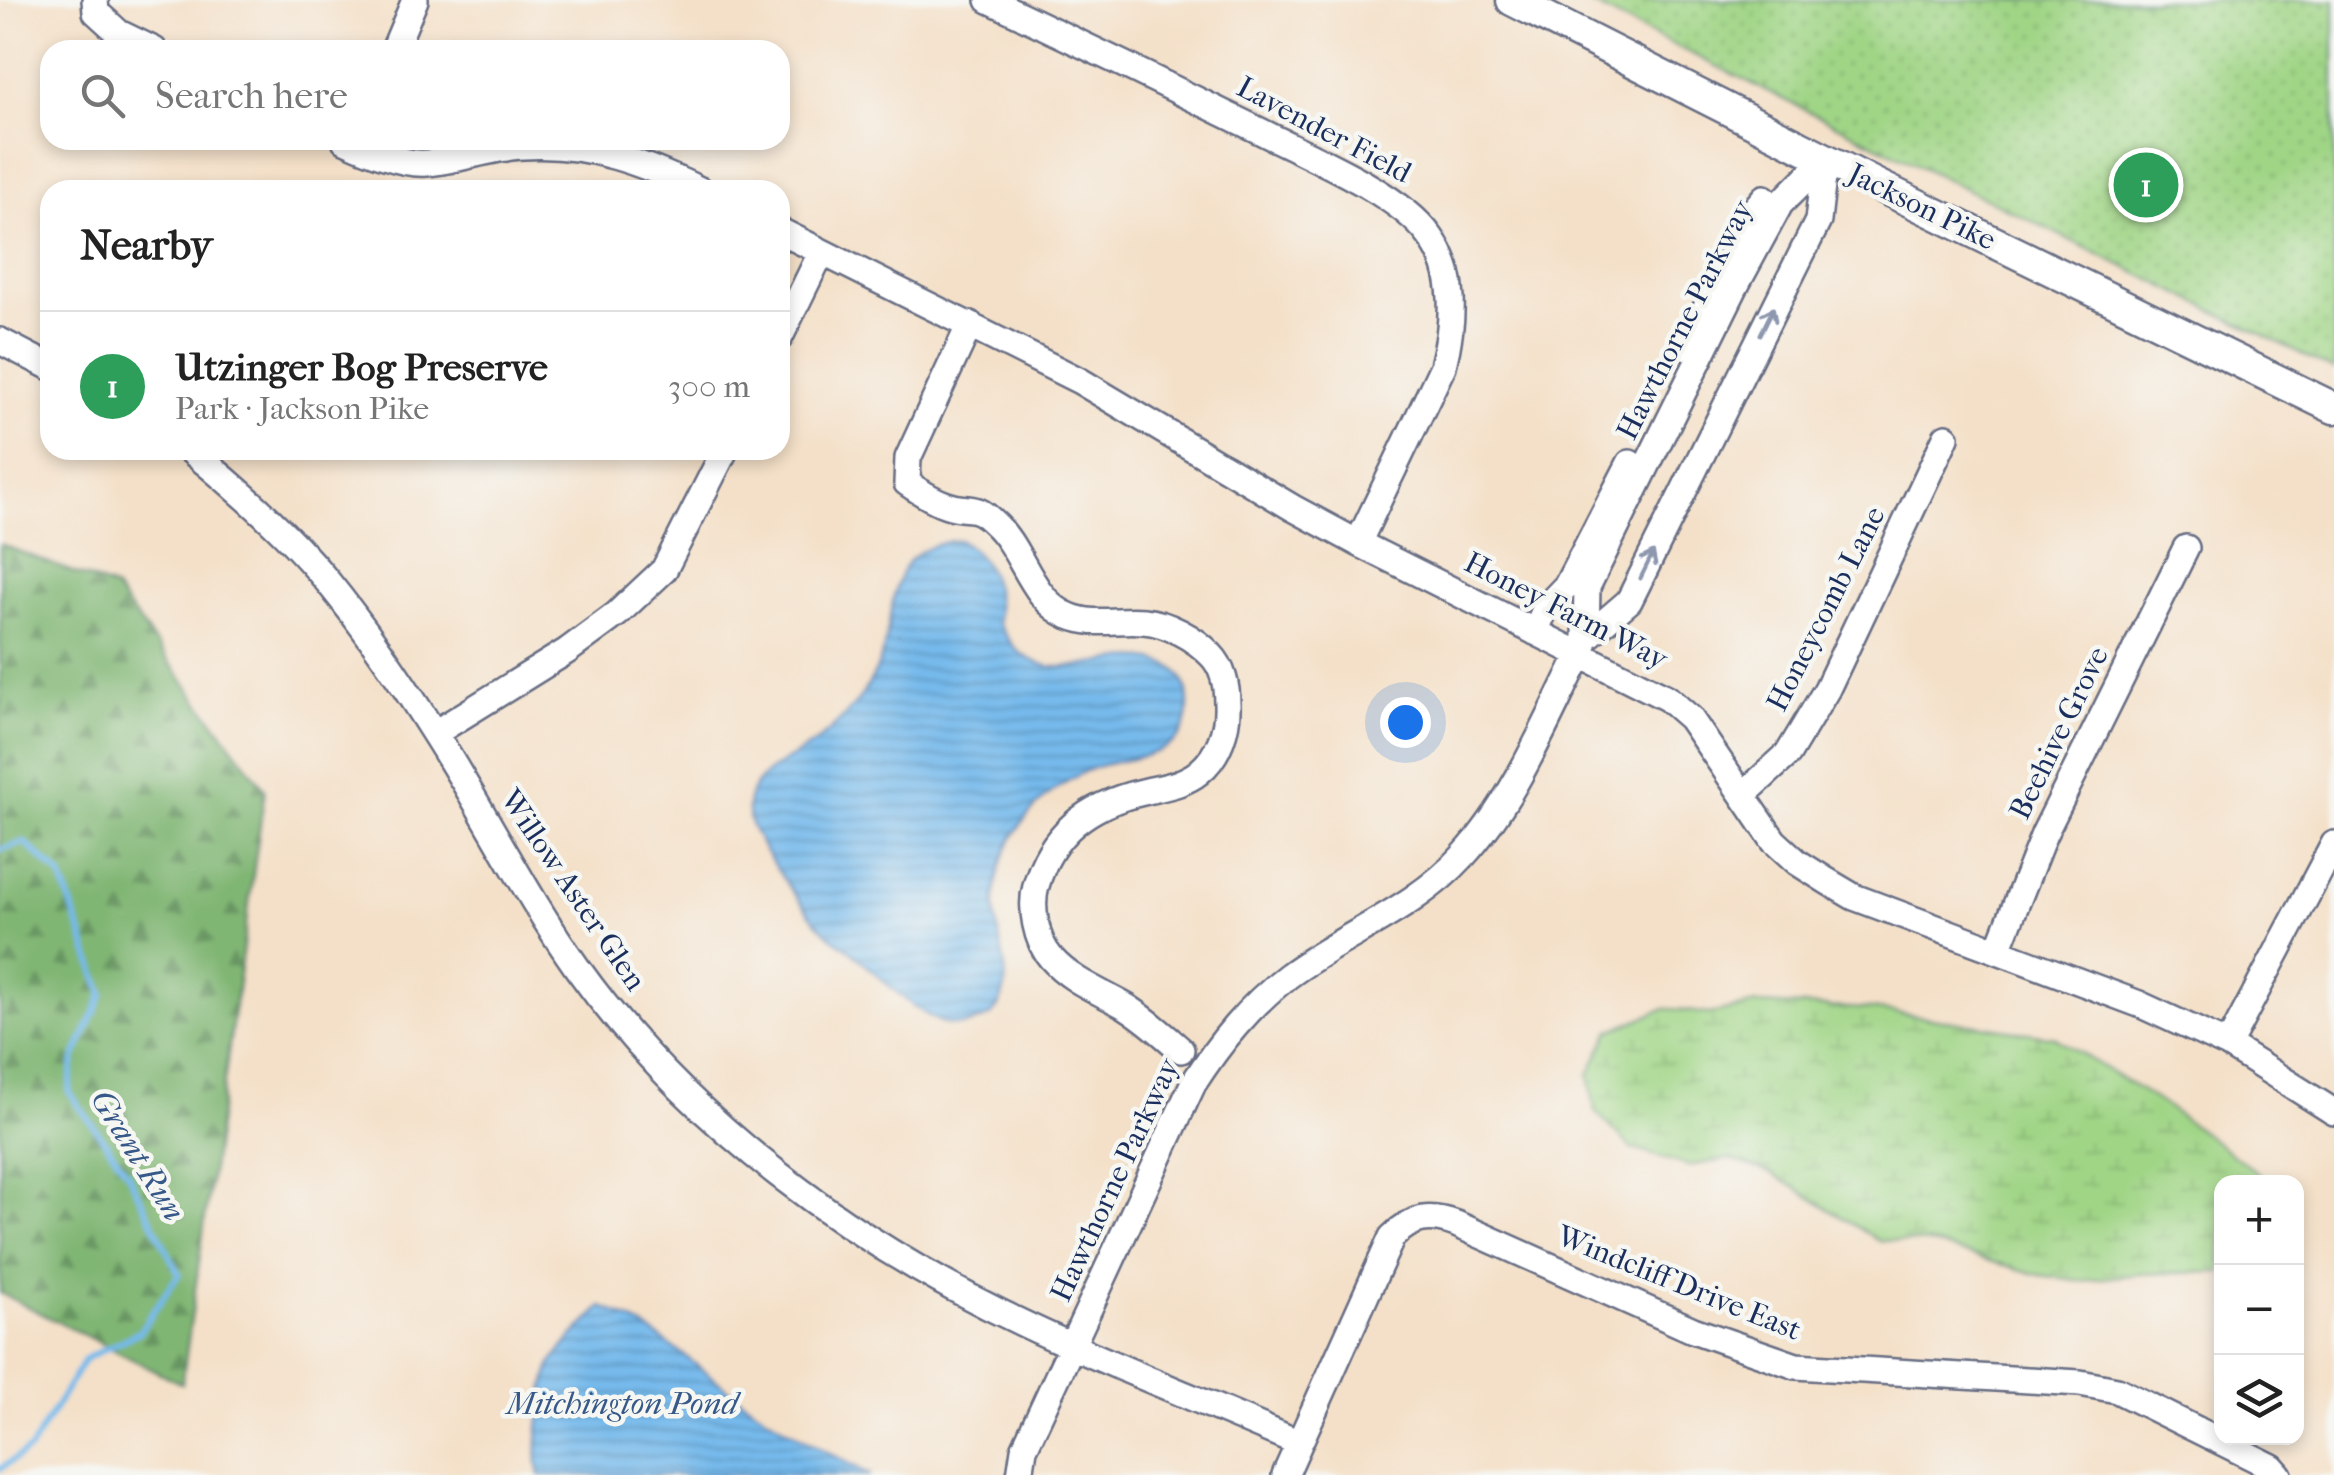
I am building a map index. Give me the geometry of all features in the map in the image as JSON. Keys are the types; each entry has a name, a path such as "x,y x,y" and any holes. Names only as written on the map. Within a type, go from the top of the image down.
{"main road":[{"name":"Jackson Pike","path":"1512,0 1825,159 2334,408"}],"street":[{"path":"398,40 416,0"},
{"name":"Lavender Field","path":"989,0 1316,159 1406,210 1430,236 1442,258 1453,305 1444,366 1358,543"},
{"path":"96,6 119,34 132,40"},
{"path":"379,150 423,164 500,150"},
{"path":"592,150 642,163 679,180"},
{"name":"Hawthorne Parkway","path":"1584,646 1588,587 1727,304 1780,204 1825,159"},
{"name":"Hawthorne Parkway","path":"1020,1475 1024,1450 1192,1084 1224,1035 1290,974 1420,895 1462,858 1492,821 1584,646 1629,601 1818,220 1825,159"},
{"path":"1535,632 1546,607 1567,585 1753,211 1764,198"},
{"name":"Honey Farm Way","path":"790,235 1080,381 1358,543 1535,632 1584,646 1667,698 1690,718 1774,840 1797,862 1854,897 2139,1004 2228,1044 2334,1112"},
{"path":"790,316 821,252"},
{"path":"970,324 908,458 908,483 950,507 978,508 1018,551 1039,592 1067,616 1108,624 1144,621 1182,633 1214,656 1226,684 1228,716 1219,748 1200,771 1177,784 1097,806 1064,830 1044,860 1034,895 1037,930 1050,956 1078,981 1131,1010 1181,1050"},
{"path":"0,341 40,362"},
{"name":"Honeycomb Lane","path":"1743,795 1788,754 1827,690 1946,437"},
{"name":"Willow Aster Glen","path":"201,460 327,580 434,733 523,885 580,971 644,1049 716,1121 798,1189 885,1250 1024,1324 1300,1443"},
{"path":"434,733 567,650 617,614 664,570 720,460"},
{"name":"Beehive Grove","path":"1998,950 2044,834 2186,548"},
{"path":"2228,1044 2334,844"},
{"name":"Windcliff Drive East","path":"1300,1443 1392,1238 1402,1228 1427,1216 1456,1224 1694,1330 1796,1366 2080,1383 2117,1390 2272,1467 2280,1475"},
{"path":"1285,1475 1300,1443"}],"green space":[{"path":"1582,0 2334,0 2334,370"},
{"path":"0,544 114,588 265,789 182,1384 0,1293"},
{"path":"1757,1004 1872,1009 2054,1037 2166,1106 2261,1175 2214,1175 2214,1272 2140,1274 2082,1281 2039,1275 1929,1243 1878,1240 1771,1173 1731,1159 1688,1166 1631,1148 1595,1111 1589,1074 1610,1031 1666,1008 1709,1014"}],"water":[{"path":"960,540 986,566 995,587 998,624 1022,654 1056,667 1150,659 1177,671 1188,703 1186,724 1178,738 1165,748 1080,774 1046,798 1024,821 1004,857 996,887 996,922 1006,977 1000,1003 991,1016 959,1025 935,1020 923,1012 827,933 769,857 748,813 749,799 761,778 827,733 863,693 881,658 893,598 905,566 935,545"},
{"name":"Mitchington Pond","path":"602,1307 639,1324 744,1401 871,1475 540,1475 538,1434 550,1369 565,1346"}],"waterway":[{"name":"Grant Run","path":"0,850 24,842 61,876 103,994 74,1059 69,1092 127,1172 179,1274 139,1332 85,1359 30,1449 0,1469"}],"place":[{"name":"Utzinger Bog Preserve","path":"2146,185"}]}
